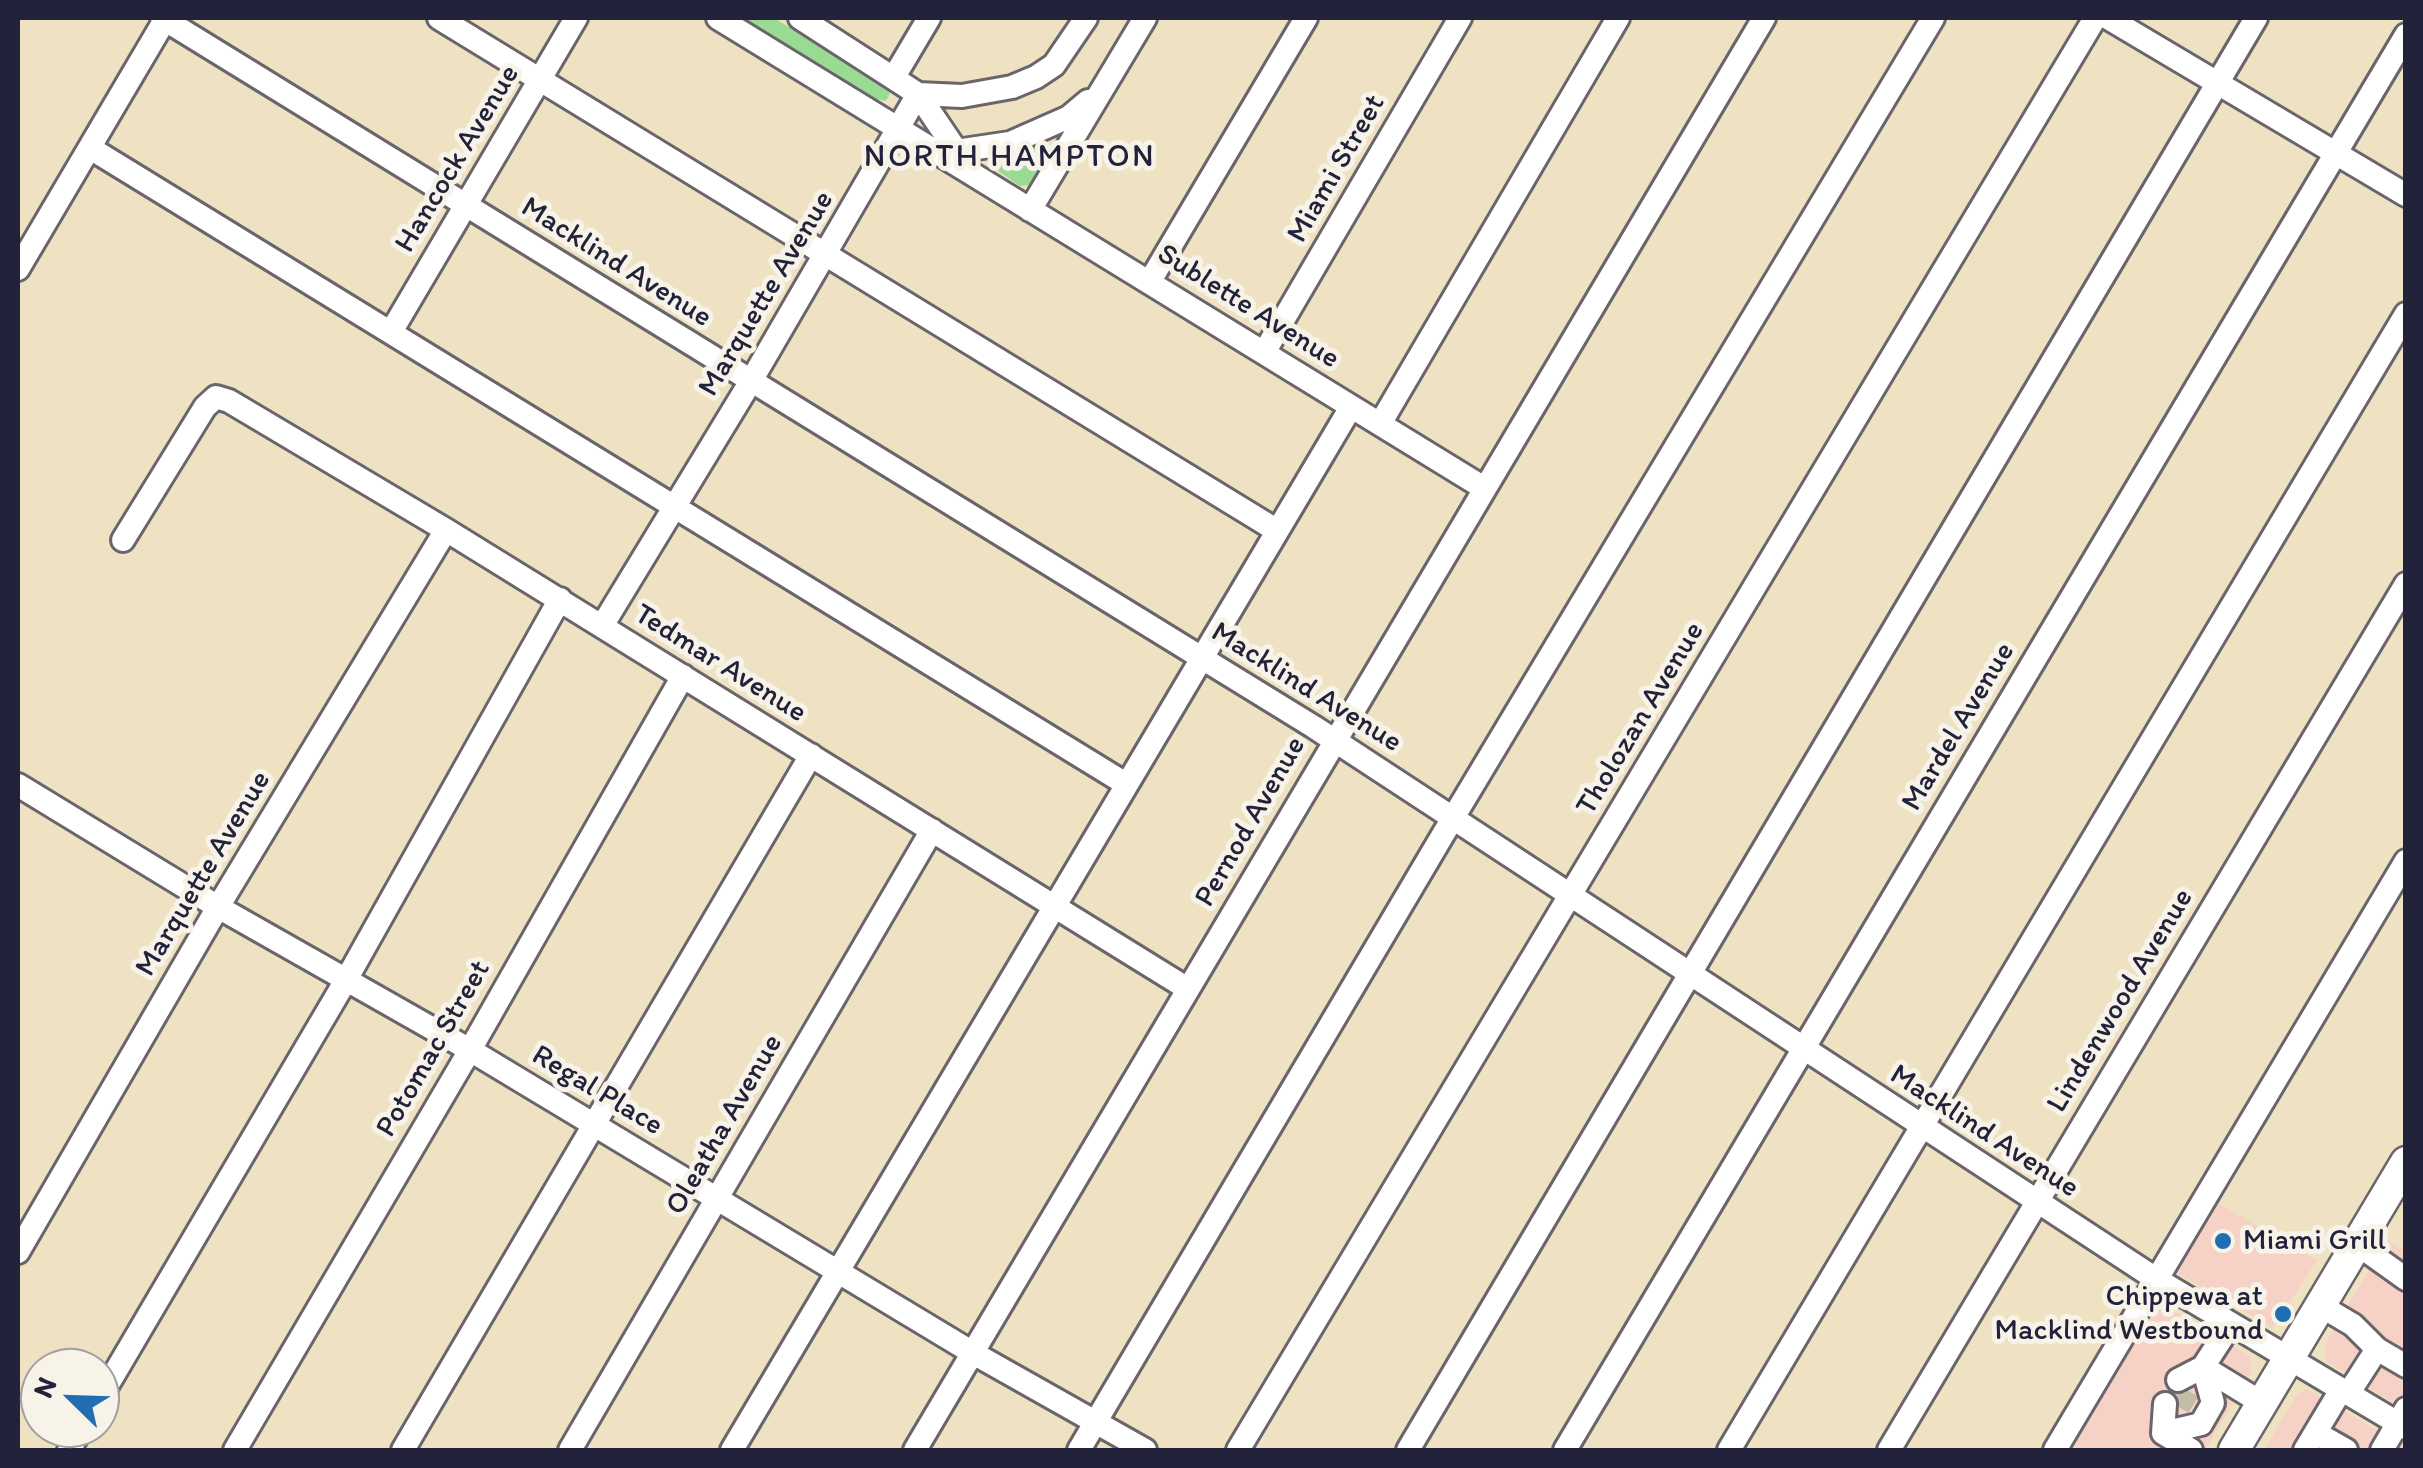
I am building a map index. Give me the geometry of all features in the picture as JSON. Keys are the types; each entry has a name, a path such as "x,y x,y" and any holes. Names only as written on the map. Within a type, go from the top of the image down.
{"main road":[{"path":"2234,1450 2406,1162"}],"street":[{"path":"18,269 165,18"},
{"name":"Macklind Avenue","path":"165,18 1334,740 2156,1279 2345,1392 2403,1420"},
{"path":"439,18 1276,530"},
{"name":"Hancock Avenue","path":"391,332 576,18"},
{"name":"Sublette Avenue","path":"718,18 1484,488"},
{"name":"Sublette Avenue","path":"800,18 918,94 954,149 979,178"},
{"path":"894,77 930,18"},
{"path":"918,94 962,96 1012,87 1036,77 1054,65 1086,18"},
{"path":"1030,210 1145,18"},
{"path":"1150,281 1306,18"},
{"name":"Miami Street","path":"1265,352 1460,18"},
{"path":"1380,424 1618,18"},
{"name":"Pernod Avenue","path":"914,1450 1764,18"},
{"path":"1079,1450 1933,18"},
{"name":"Tholozan Avenue","path":"1238,1450 2095,18"},
{"path":"2108,18 2406,195"},
{"path":"1408,1450 2256,18"},
{"name":"Mardel Avenue","path":"1564,1450 2406,35"},
{"path":"920,142 954,149 1010,142 1053,124 1086,103 1112,74"},
{"name":"Marquette Avenue","path":"602,626 826,256 918,94"},
{"path":"90,148 1126,784"},
{"path":"1729,1450 2406,314"},
{"name":"Tedmar Avenue","path":"124,540 205,407 216,397 446,530 1188,988"},
{"path":"732,1450 1351,407"},
{"name":"Marquette Avenue","path":"18,1252 218,907 446,530"},
{"name":"Lindenwood Avenue","path":"1889,1450 2406,584"},
{"path":"120,1364 346,980 560,600"},
{"name":"Potomac Street","path":"234,1450 470,1050 682,676"},
{"path":"403,1450 811,755"},
{"name":"Regal Place","path":"18,785 218,907 470,1050 973,1352 1145,1450"},
{"name":"Oleatha Avenue","path":"570,1450 932,830"},
{"path":"2055,1450 2406,861"},
{"path":"2357,1244 2406,1279"},
{"path":"2321,1306 2406,1366"},
{"path":"2163,1434 2178,1395 2231,1324"},
{"path":"2346,1450 2311,1442 2377,1349"},
{"path":"2203,1366 2262,1403"},
{"path":"2163,1434 2200,1424 2213,1402 2203,1366"},
{"path":"2382,1450 2403,1420"},
{"path":"2163,1434 2192,1450"}],"shaded area":[{"path":"2212,1200 2317,1260 2273,1328 2171,1269"},
{"path":"2387,1240 2405,1251 2405,1410 2326,1361 2324,1354 2326,1343"},
{"path":"2153,1299 2250,1356 2252,1371 2205,1450 2064,1450"},
{"path":"2307,1389 2405,1450 2264,1450 2298,1393"}],"green space":[{"path":"742,18 774,18 886,86 888,98 872,98"},
{"path":"1043,144 1049,152 1031,185 1020,186 991,166 999,156"}],"tunnel":[{"path":"2179,1407 2189,1391"}],"place":[{"name":"Miami Grill","path":"2223,1241"},
{"name":"Chippewa at Macklind Westbound","path":"2283,1314"}],"district":[{"name":"NORTH HAMPTON","path":"1010,158"}]}
